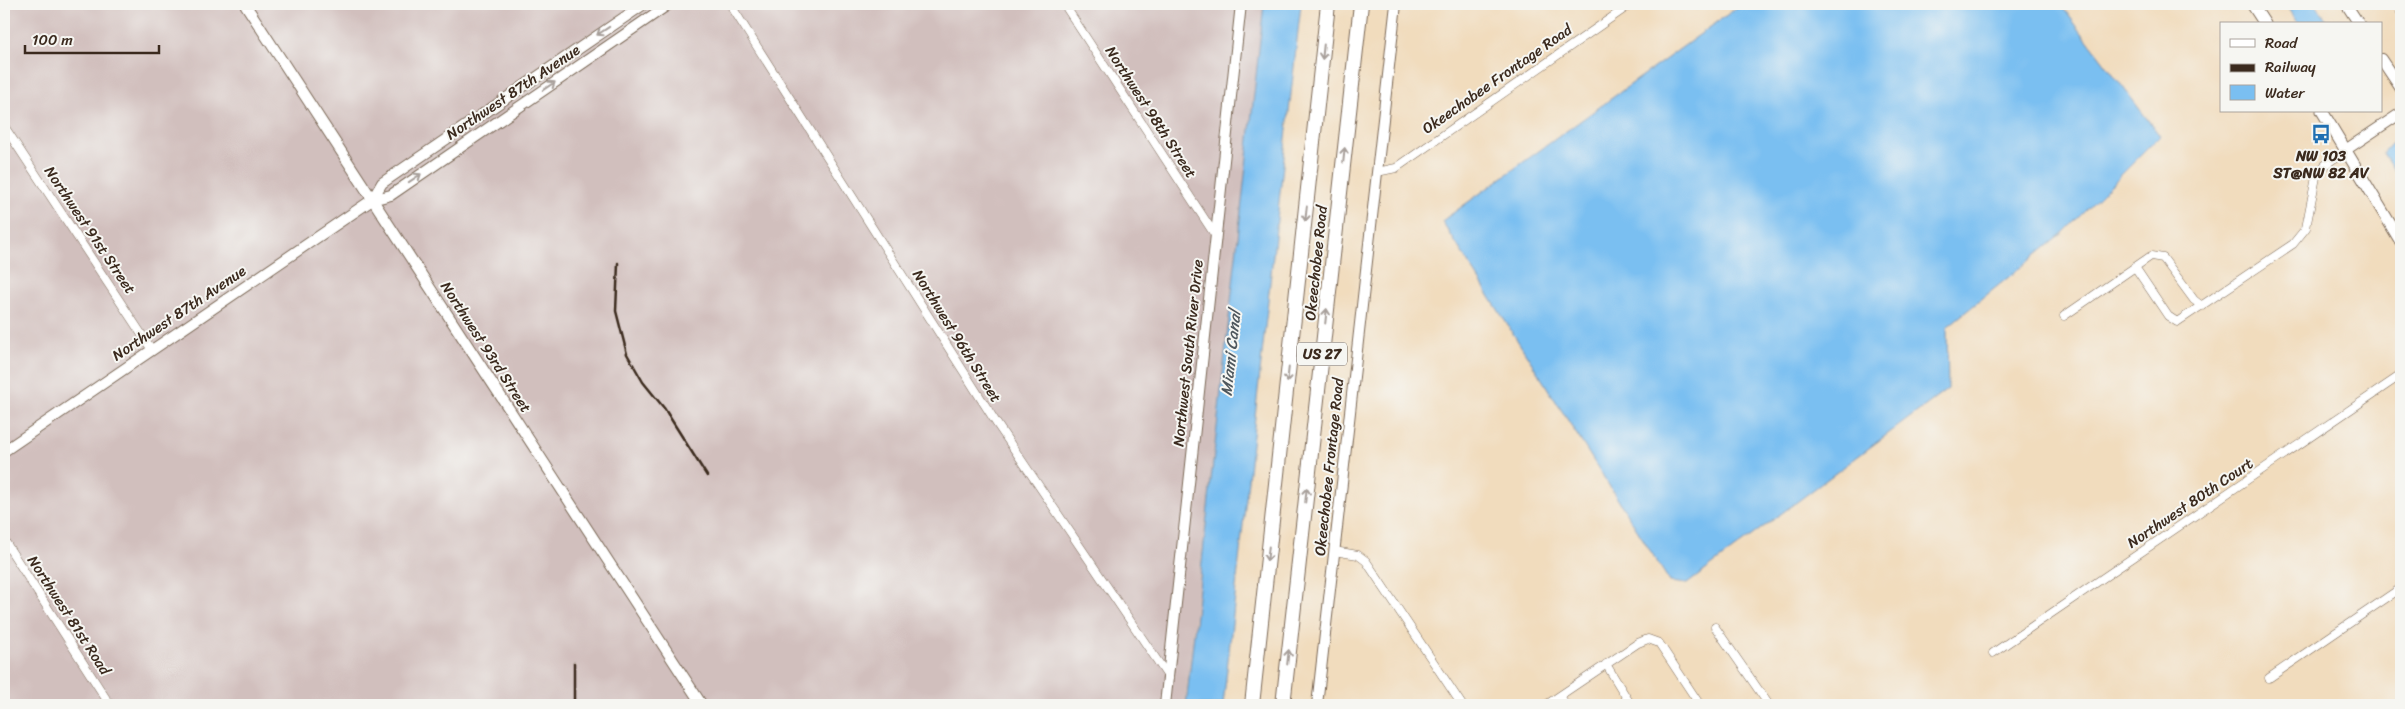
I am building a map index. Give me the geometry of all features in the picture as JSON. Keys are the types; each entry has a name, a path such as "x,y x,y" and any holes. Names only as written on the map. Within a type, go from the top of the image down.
{"highway":[{"name":"Okeechobee Road","path":"1252,705 1328,4"},
{"name":"Okeechobee Road","path":"1283,705 1361,4"}],"main road":[{"path":"2252,4 2264,22"},
{"path":"2323,112 2401,242"}],"street":[{"name":"Northwest 93rd Street","path":"244,4 702,705"},
{"name":"Northwest 87th Avenue","path":"372,200 382,183 644,4"},
{"name":"Northwest 87th Avenue","path":"4,451 372,200 391,195 669,4"},
{"name":"Northwest 96th Street","path":"730,4 997,424 1169,678"},
{"name":"Northwest 98th Street","path":"1064,4 1215,235"},
{"name":"Northwest South River Drive","path":"1165,705 1241,4"},
{"name":"Okeechobee Frontage Road","path":"1317,705 1396,4"},
{"name":"Okeechobee Frontage Road","path":"1377,172 1396,168 1631,4"},
{"path":"2346,4 2358,22"},
{"path":"2396,4 2401,12"},
{"path":"2382,60 2401,89"},
{"path":"2134,267 2168,316 2177,322 2293,244 2306,228 2316,177 2325,165 2401,113"},
{"name":"Northwest 91st Street","path":"4,126 152,350"},
{"path":"2064,316 2151,256 2159,255 2194,300 2202,306"},
{"name":"Northwest 80th Court","path":"1993,653 2401,375"},
{"name":"Northwest 81st Road","path":"4,540 110,705"},
{"path":"1334,551 1356,554 1366,561 1462,705"},
{"path":"2269,678 2401,588"},
{"path":"1715,627 1769,705"},
{"path":"1546,705 1638,643 1654,640 1659,643 1700,705"},
{"path":"1606,664 1631,705"},
{"path":"1560,696 1566,705"}],"shaded area":[{"path":"4,4 1264,4 1185,705 4,705"}],"water":[{"name":"Miami Canal","path":"1264,4 1301,4 1223,705 1186,705"},
{"path":"1742,4 2060,4 2160,136 2063,233 1947,327 1948,389 1687,584 1670,582 1442,221"},
{"path":"2285,4 2316,4 2328,22 2297,22"},
{"path":"2401,140 2401,181 2383,153 2391,144"}],"railway":[{"path":"618,263 616,311 627,354 643,382 664,408 707,476"},
{"path":"574,663 574,705"}],"place":[{"name":"NW 103 ST@NW 82 AV","path":"2321,134"}]}
